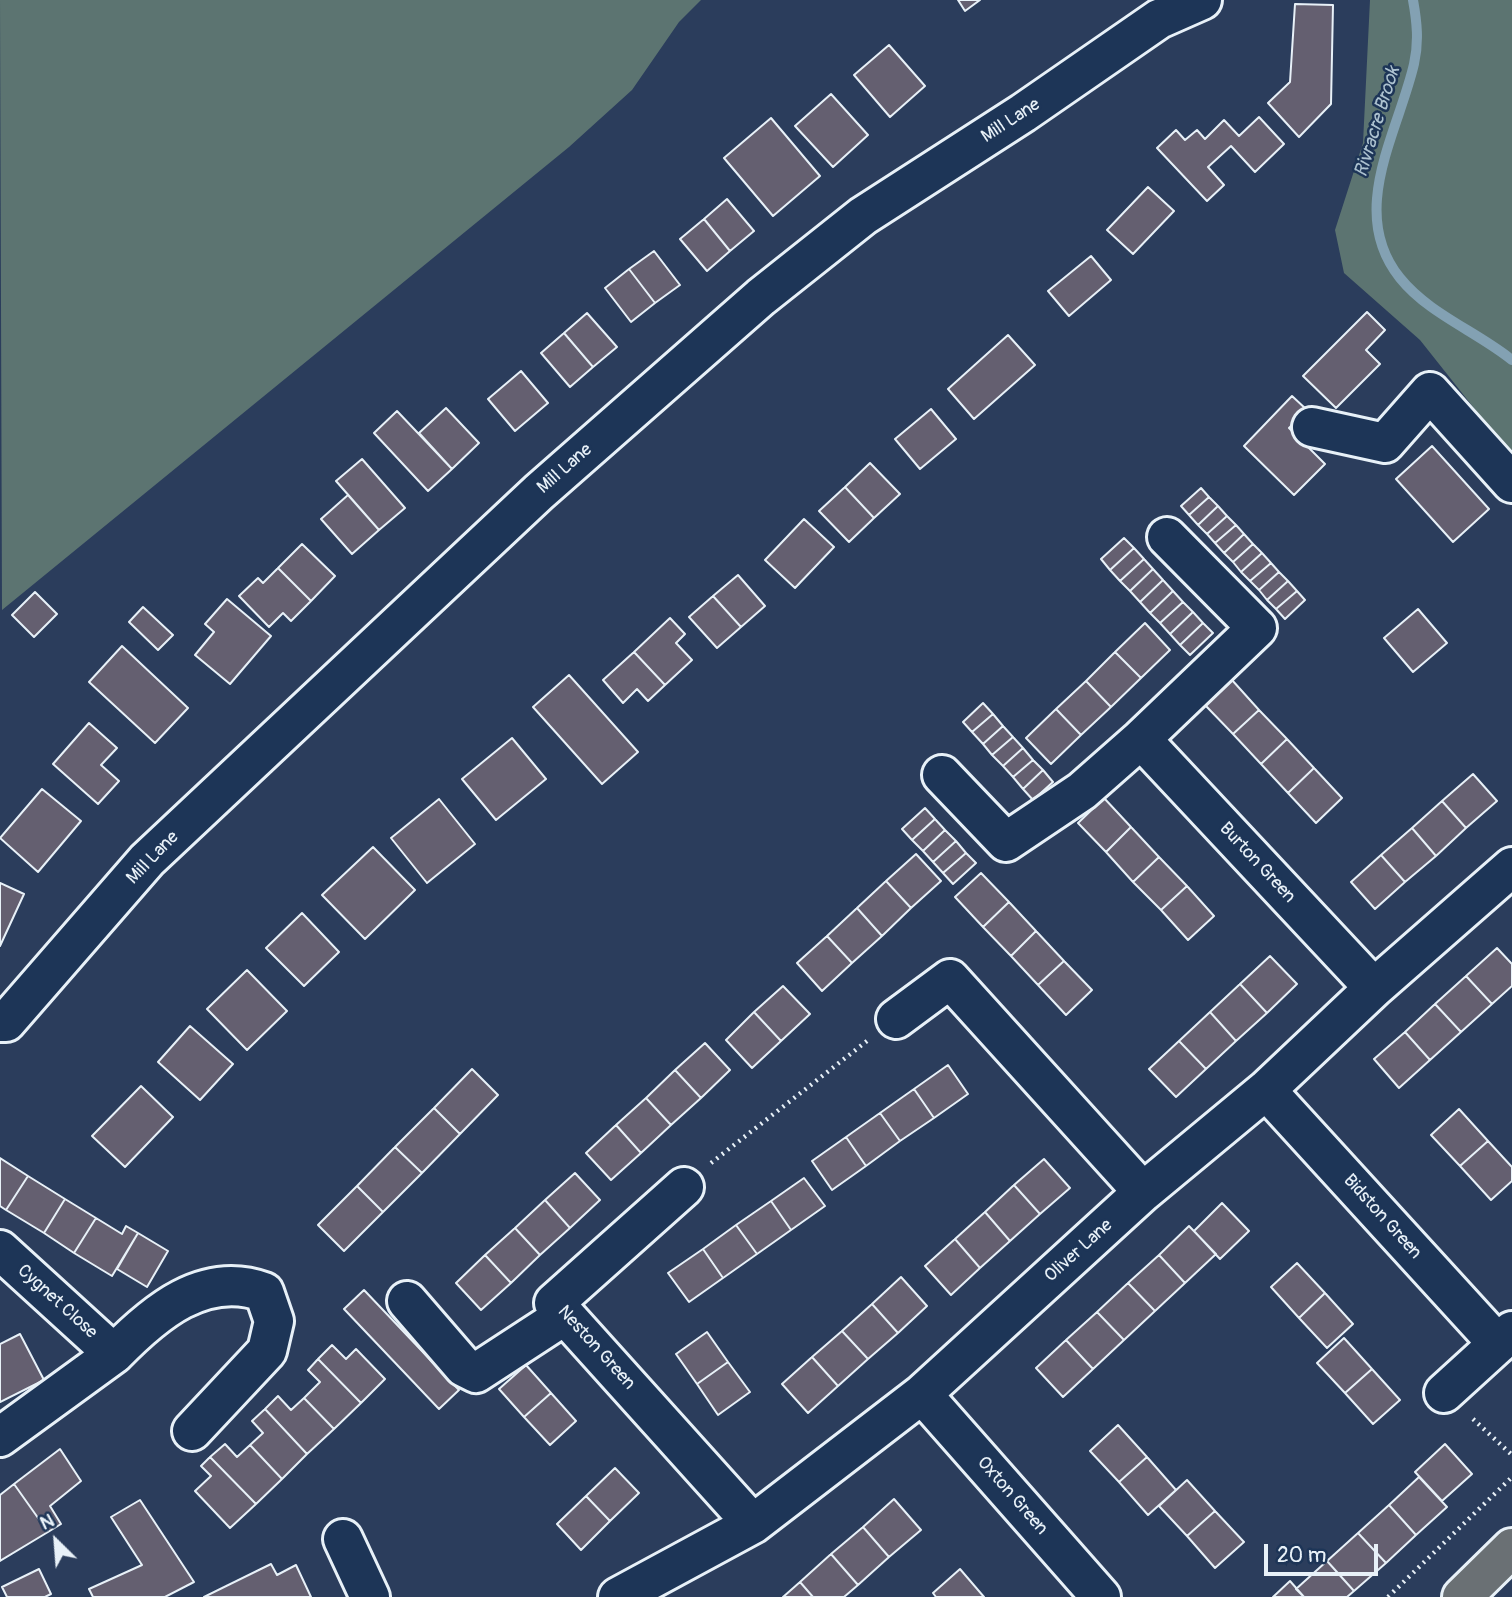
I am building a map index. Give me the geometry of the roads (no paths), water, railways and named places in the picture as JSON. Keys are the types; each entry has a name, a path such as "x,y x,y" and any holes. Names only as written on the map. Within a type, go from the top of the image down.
{"main road":[{"path":"1462,1597 1512,1548"}],"street":[{"name":"Mill Lane","path":"0,1022 6,1022 148,860 529,501 761,297 863,216 1023,113 1159,19 1202,0"},
{"path":"1312,427 1385,443 1430,392 1512,483"},
{"path":"942,775 1006,842 1082,791 1141,739 1257,628 1167,537"},
{"name":"Burton Green","path":"1141,739 1374,988"},
{"name":"Oliver Lane","path":"618,1597 753,1524 922,1394 1143,1192 1266,1090 1374,988 1512,867"},
{"path":"896,1019 950,979 1143,1192"},
{"name":"Bidston Green","path":"1266,1090 1505,1338 1444,1393"},
{"name":"Neston Green","path":"684,1186 554,1303 753,1524"},
{"name":"Cygnet Close","path":"0,1250 114,1354"},
{"name":"Cygnet Close","path":"0,1437 114,1354 147,1320 215,1286 243,1284 264,1292 274,1321 267,1351 192,1431"},
{"path":"407,1301 464,1367 476,1373 565,1315"},
{"name":"Oxton Green","path":"922,1394 1101,1597"},
{"path":"343,1539 370,1597"}],"waterway":[{"name":"Rivracre Brook","path":"1413,0 1417,32 1416,56 1381,172 1377,199 1378,226 1385,253 1400,278 1425,302 1512,360"}]}
